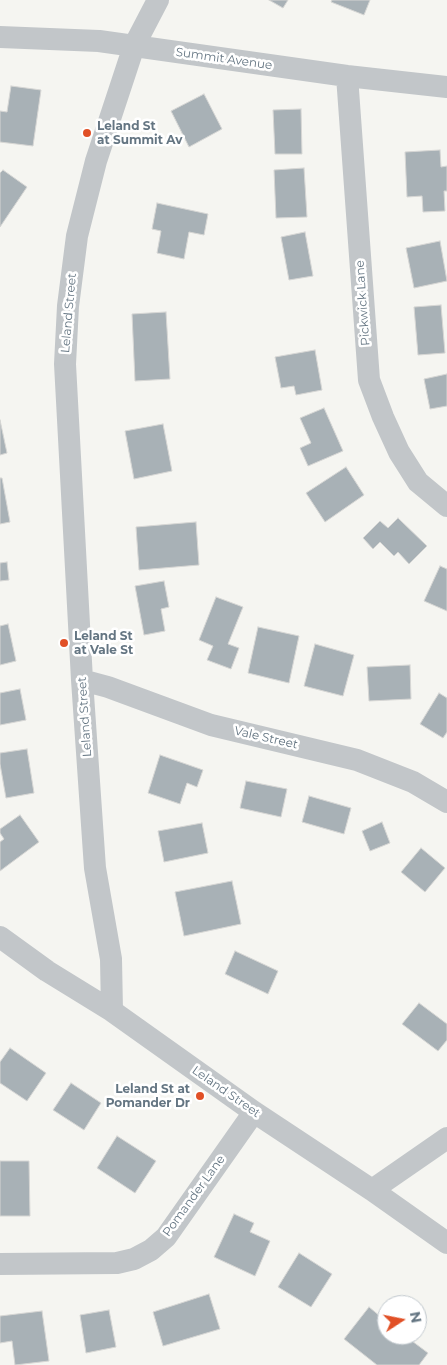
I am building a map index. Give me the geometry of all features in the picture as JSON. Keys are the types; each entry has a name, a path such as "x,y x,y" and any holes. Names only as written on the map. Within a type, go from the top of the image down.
{"street":[{"name":"Leland Street","path":"158,0 134,46 94,171 77,236 68,306 65,364 82,680 96,868 111,959 112,1011 254,1112 372,1190 447,1243"},
{"name":"Summit Avenue","path":"0,37 99,41 347,76 447,87"},
{"name":"Pickwick Lane","path":"347,76 369,380 382,417 399,452 418,482 447,506"},
{"name":"Vale Street","path":"82,680 108,687 211,725 357,760 413,782 447,802"},
{"path":"0,937 47,971 112,1011"},
{"name":"Pomander Lane","path":"0,1264 117,1263 134,1259 151,1250 166,1237 254,1112"},
{"path":"372,1190 447,1138"}],"building":[{"path":"269,0 288,0 283,8"},
{"path":"332,0 370,0 364,15 331,2"},
{"path":"11,86 41,90 33,146 0,142 0,111 7,112"},
{"path":"204,94 222,129 189,147 171,111"},
{"path":"301,109 302,154 275,154 273,110"},
{"path":"440,150 441,167 447,166 447,191 444,191 445,211 423,212 422,196 407,197 405,152"},
{"path":"304,168 307,217 276,218 274,170"},
{"path":"3,170 27,187 0,227 0,173"},
{"path":"157,203 208,214 204,235 189,232 184,259 157,253 161,231 152,229"},
{"path":"305,232 313,276 289,280 281,237"},
{"path":"440,241 447,281 414,288 406,248"},
{"path":"441,305 445,353 418,355 414,307"},
{"path":"166,312 170,379 135,381 132,314"},
{"path":"315,350 322,390 296,395 294,386 281,388 275,357"},
{"path":"447,374 447,406 430,409 424,379"},
{"path":"324,408 343,451 308,466 300,448 311,443 300,418"},
{"path":"0,420 7,453 0,455"},
{"path":"163,424 172,471 134,479 125,431"},
{"path":"346,467 364,495 325,522 306,493"},
{"path":"0,478 2,478 10,522 0,524"},
{"path":"398,518 427,546 409,564 398,552 394,556 380,542 373,549 363,538 380,521 388,528"},
{"path":"196,522 199,565 139,570 136,527"},
{"path":"7,562 9,580 0,581 0,563"},
{"path":"440,566 447,569 447,611 424,601"},
{"path":"164,581 169,607 161,609 165,631 144,635 135,586"},
{"path":"216,597 243,607 228,644 239,648 231,669 207,660 213,646 199,640"},
{"path":"8,624 16,661 0,665 0,626"},
{"path":"258,627 299,636 289,683 248,673"},
{"path":"315,644 354,655 343,696 304,686"},
{"path":"410,665 411,699 369,701 367,667"},
{"path":"20,689 26,720 0,725 0,693"},
{"path":"439,693 447,698 447,732 443,738 420,724"},
{"path":"27,749 34,793 6,798 0,753"},
{"path":"160,755 203,770 197,787 187,783 180,804 148,793"},
{"path":"246,781 287,789 281,817 240,808"},
{"path":"309,796 351,808 344,834 302,822"},
{"path":"20,815 39,842 0,871 0,842 4,839 0,829"},
{"path":"382,822 390,843 370,851 362,831"},
{"path":"202,823 208,853 164,862 158,831"},
{"path":"421,848 445,868 425,892 401,872"},
{"path":"232,881 241,924 184,936 175,892"},
{"path":"235,951 278,971 268,994 225,974"},
{"path":"419,1003 447,1024 447,1040 438,1051 402,1024"},
{"path":"10,1048 46,1073 27,1101 0,1083 0,1062"},
{"path":"71,1083 101,1103 84,1130 53,1110"},
{"path":"117,1136 156,1161 135,1193 97,1168"},
{"path":"0,1161 29,1161 30,1216 0,1216"},
{"path":"234,1214 254,1223 250,1232 270,1241 255,1276 214,1257"},
{"path":"299,1253 332,1274 311,1307 278,1287"},
{"path":"209,1294 220,1329 163,1346 153,1312"},
{"path":"369,1307 377,1314 377,1345 417,1345 428,1353 419,1365 377,1365 344,1339"},
{"path":"109,1310 116,1347 86,1353 80,1315"},
{"path":"42,1311 49,1361 15,1365 12,1341 0,1343 0,1316"}],"place":[{"name":"Leland St at Summit Av","path":"87,133"},
{"name":"Leland St at Vale St","path":"64,643"},
{"name":"Leland St at Pomander Dr","path":"200,1096"}]}
